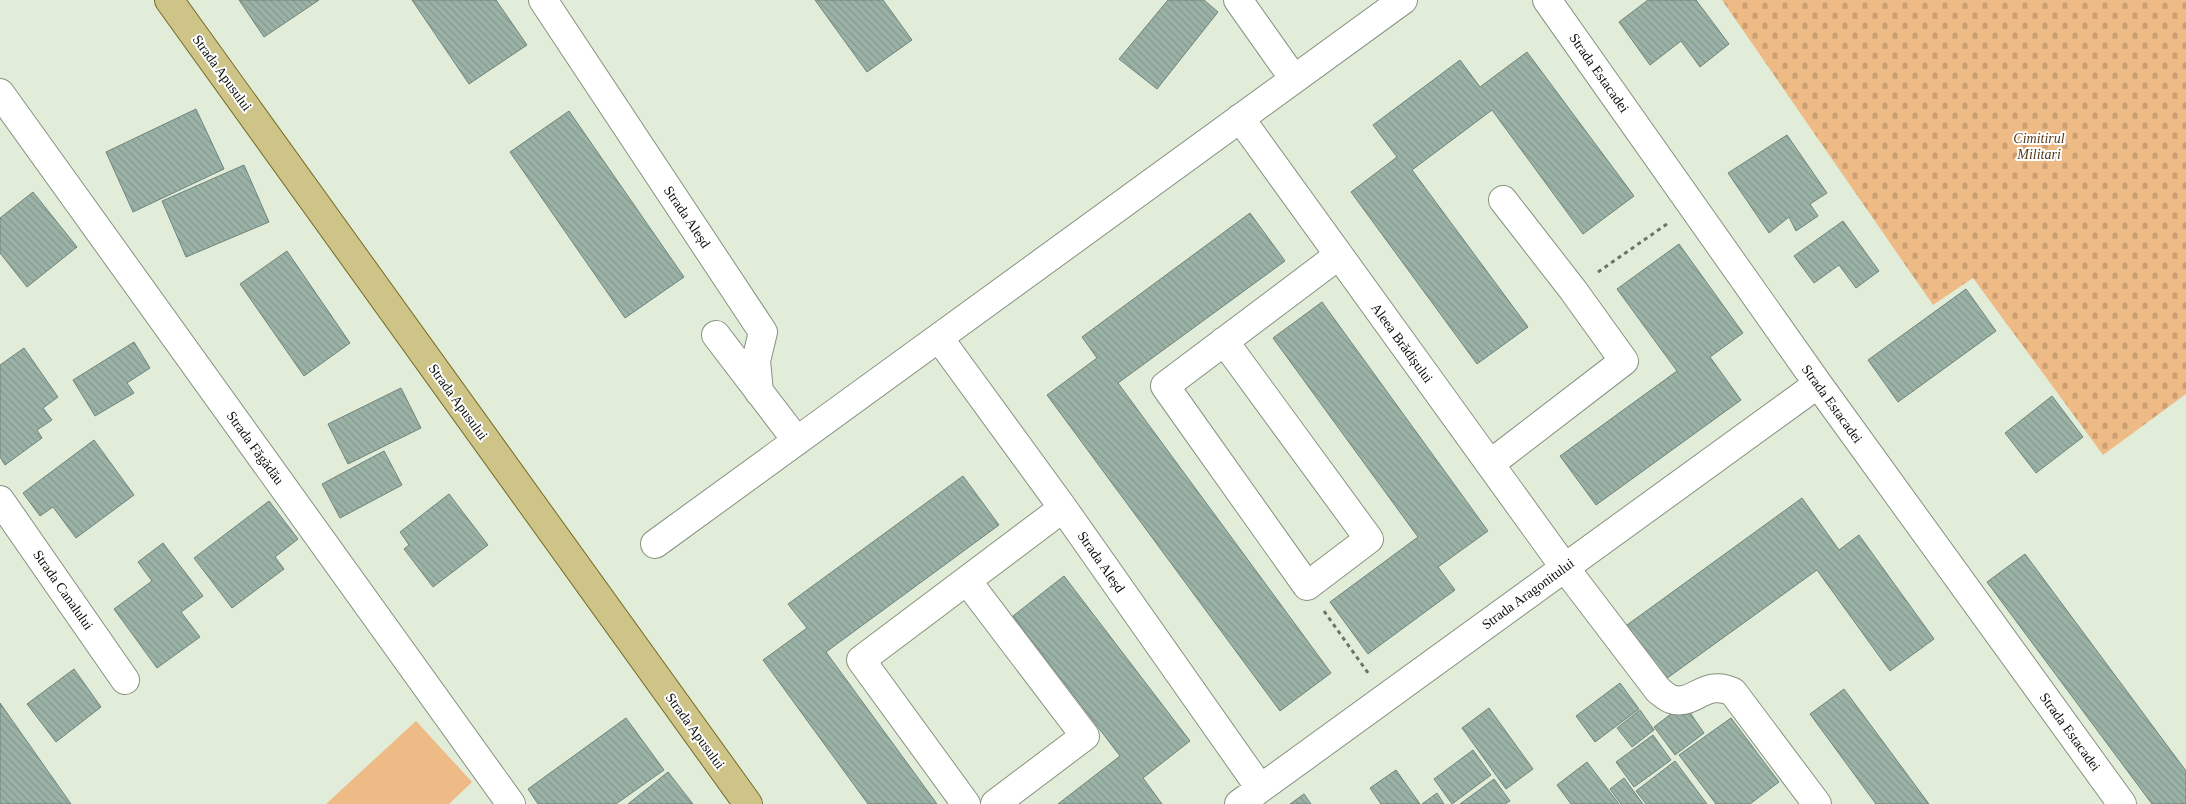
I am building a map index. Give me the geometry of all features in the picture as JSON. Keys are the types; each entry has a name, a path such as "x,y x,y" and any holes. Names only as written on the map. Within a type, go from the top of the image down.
{"main road":[{"name":"Strada Apusului","path":"170,0 748,804"}],"street":[{"name":"Strada Aleșd","path":"543,0 763,332 756,361 760,392 797,441"},
{"path":"1238,0 1294,79"},
{"path":"655,544 1403,0"},
{"name":"Strada Estacadei","path":"1548,0 1818,384 2122,804"},
{"name":"Strada Făgădău","path":"0,93 511,804"},
{"name":"Aleea Brădișului","path":"1240,118 1565,568 1658,690 1672,700 1687,699 1712,688 1722,687 1733,692 1816,804"},
{"path":"1490,464 1624,361 1573,290 1503,200"},
{"path":"1224,341 1369,539 1307,586 1165,386 1224,341 1339,255"},
{"path":"716,335 760,392"},
{"name":"Strada Aleșd","path":"939,338 1063,508 1260,788"},
{"name":"Strada Aragonitului","path":"1239,804 1818,384"},
{"name":"Strada Canalului","path":"0,500 125,680"},
{"path":"966,804 861,660 968,582 1063,508"},
{"path":"968,582 1085,736 995,804"}],"path":[{"path":"1573,290 1692,206"},
{"path":"1307,586 1386,698"}],"green space":[{"name":"Cimitirul Militari","path":"1722,0 2186,0 2186,394 2103,455 1973,278 1933,305"},
{"path":"416,721 472,782 449,804 326,804"}],"building":[{"path":"239,0 319,0 264,37"},
{"path":"412,0 496,0 527,45 469,84"},
{"path":"815,0 883,0 912,40 867,72"},
{"path":"1168,0 1204,0 1218,12 1157,89 1119,59"},
{"path":"1648,0 1696,0 1729,44 1700,67 1681,41 1650,65 1619,22"},
{"path":"1527,52 1634,196 1583,234 1492,110 1412,170 1528,327 1477,364 1351,192 1397,157 1373,125 1460,60 1480,87"},
{"path":"196,109 224,169 133,212 106,152"},
{"path":"569,111 684,277 625,318 510,152"},
{"path":"1787,135 1827,193 1810,204 1818,216 1796,231 1789,217 1769,233 1728,173"},
{"path":"244,165 269,222 186,257 162,201"},
{"path":"33,192 77,247 27,287 0,253 0,218"},
{"path":"1250,213 1285,261 1118,383 1331,673 1280,711 1047,395 1097,358 1082,337"},
{"path":"1843,221 1879,271 1856,288 1839,265 1814,283 1794,256"},
{"path":"1679,244 1743,333 1710,357 1741,400 1596,505 1560,456 1677,371 1617,289"},
{"path":"287,251 350,343 304,376 240,284"},
{"path":"1966,289 1996,331 1898,402 1868,360"},
{"path":"1322,302 1488,531 1438,567 1455,590 1368,654 1330,602 1418,537 1273,338"},
{"path":"134,342 150,368 127,383 134,393 95,416 73,380"},
{"path":"24,348 58,397 43,408 52,420 37,430 42,438 5,465 0,457 0,365"},
{"path":"401,388 421,428 348,464 328,424"},
{"path":"2052,396 2083,437 2036,473 2005,433"},
{"path":"94,440 134,495 76,538 53,507 40,516 23,493"},
{"path":"384,451 402,485 340,518 322,484"},
{"path":"963,476 999,525 826,652 937,804 868,804 763,660 807,628 788,604"},
{"path":"449,494 488,545 433,587 404,549 409,545 400,532"},
{"path":"1802,498 1839,550 1859,535 1934,639 1890,671 1817,570 1666,679 1627,625"},
{"path":"269,501 298,539 275,557 284,569 232,608 194,558"},
{"path":"163,543 203,596 181,612 200,637 157,668 114,609 152,581 138,562"},
{"path":"2025,554 2186,771 2186,804 2152,804 1987,582"},
{"path":"1064,576 1190,741 1143,778 1162,804 1058,804 1120,756 1013,616"},
{"path":"74,669 101,707 56,742 27,704"},
{"path":"1620,683 1639,709 1595,742 1576,716"},
{"path":"1844,689 1929,804 1876,804 1810,714"},
{"path":"0,703 71,804 0,804"},
{"path":"1684,704 1704,733 1675,755 1654,727"},
{"path":"1489,708 1533,769 1506,789 1462,728"},
{"path":"1640,710 1654,730 1632,747 1617,728"},
{"path":"626,718 664,770 616,804 538,804 528,789"},
{"path":"1731,718 1779,782 1750,804 1716,804 1679,755"},
{"path":"1653,735 1671,760 1634,787 1616,762"},
{"path":"1473,750 1491,775 1452,804 1434,779"},
{"path":"1675,761 1707,804 1646,804 1636,791"},
{"path":"1587,762 1619,804 1571,804 1557,785"},
{"path":"1396,770 1420,804 1381,804 1370,788"},
{"path":"668,772 693,804 628,804"},
{"path":"1624,778 1643,804 1621,804 1610,789"},
{"path":"1494,779 1510,801 1505,804 1460,804"},
{"path":"1437,793 1444,804 1422,804"},
{"path":"1304,794 1311,804 1290,804"}]}
